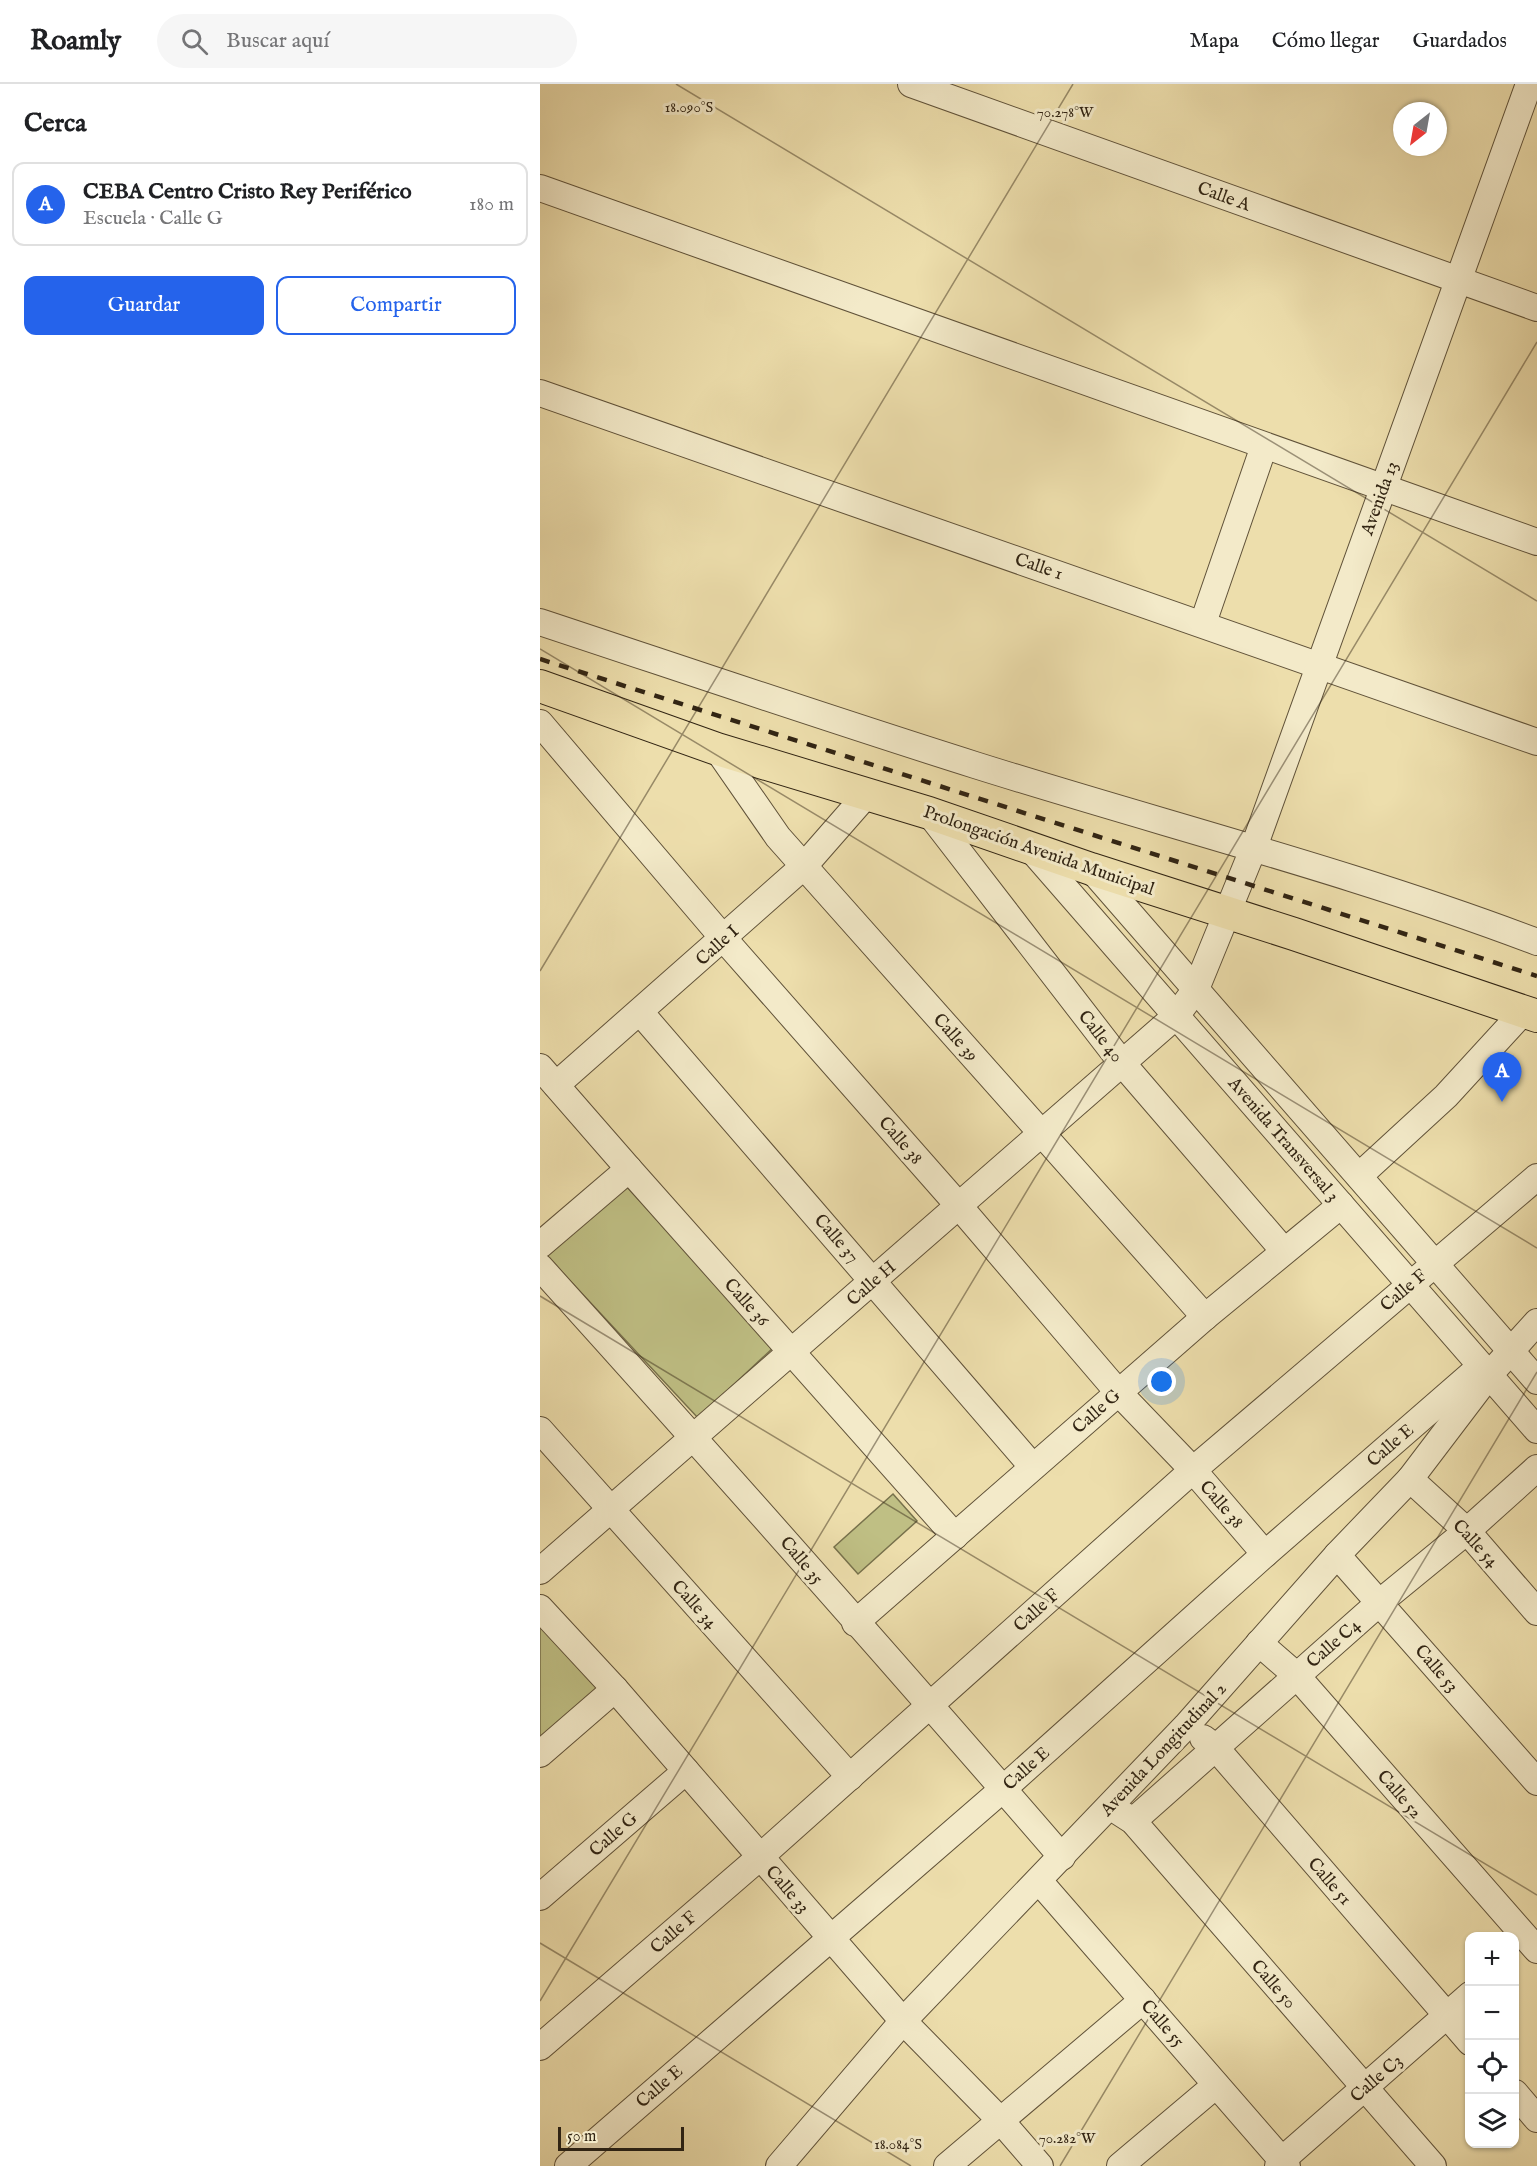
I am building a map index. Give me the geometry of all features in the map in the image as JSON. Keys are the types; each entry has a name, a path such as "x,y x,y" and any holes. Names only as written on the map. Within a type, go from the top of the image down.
{"main road":[{"name":"Prolongación Avenida Municipal","path":"540,686 717,750 929,813 1091,869 1531,1014"}],"street":[{"name":"Calle A","path":"911,84 1537,308"},
{"name":"Avenida 13","path":"1196,989 1254,848 1529,84"},
{"path":"540,188 1537,542"},
{"name":"Calle 1","path":"540,393 1537,742"},
{"path":"1203,624 1264,446"},
{"path":"540,622 976,765 1254,848 1450,910 1537,942"},
{"name":"Calle 38","path":"540,723 724,939 959,1206 1118,1392 1193,1470 1265,1554"},
{"name":"Calle 39","path":"717,750 778,837 1205,1317"},
{"name":"Calle I","path":"548,1076 640,1012 724,939 804,866 867,794"},
{"name":"Calle 40","path":"929,813 1122,1063 1284,1251"},
{"name":"Avenida Transversal 3","path":"1030,848 1537,1430"},
{"name":"Avenida Transversal 3","path":"1091,869 1537,1381"},
{"name":"Calle H","path":"540,1571 1176,1016 1196,989"},
{"name":"Calle 37","path":"640,1012 1032,1466"},
{"path":"1359,1176 1531,1014"},
{"name":"Calle 36","path":"548,1076 628,1169 956,1536"},
{"path":"540,1245 628,1169"},
{"name":"Calle F","path":"540,2047 760,1857 1193,1470 1537,1177"},
{"name":"Calle G","path":"855,1623 1205,1317 1341,1205"},
{"name":"Calle 35","path":"540,1267 788,1543 855,1623 1062,1857"},
{"name":"Avenida Longitudinal 2","path":"779,2166 903,2021 1186,1726 1337,1555 1410,1479 1485,1371 1512,1352 1537,1322"},
{"name":"Calle E","path":"568,2166 1003,1789 1265,1554 1485,1371"},
{"name":"Calle 34","path":"540,1430 850,1777"},
{"name":"Calle C4","path":"1133,1821 1296,1675 1537,1468"},
{"name":"Calle 54","path":"1410,1479 1467,1530 1537,1612"},
{"name":"Calle 53","path":"1337,1555 1537,1782"},
{"name":"Calle 33","path":"540,1608 615,1689 903,2021 1001,2121 1040,2166"},
{"name":"Calle 52","path":"1259,1643 1296,1675 1530,1946"},
{"path":"540,1754 615,1689"},
{"name":"Calle 51","path":"1186,1726 1215,1747 1468,2040"},
{"name":"Calle G","path":"540,1897 686,1771"},
{"name":"Calle 50","path":"1111,1806 1133,1821 1432,2166"},
{"name":"Calle 55","path":"1039,1881 1282,2164"},
{"name":"Calle C3","path":"1282,2164 1465,1999"},
{"path":"947,2166 1143,2000"},
{"path":"1120,2166 1216,2085"},
{"path":"1516,2094 1537,2119"}],"green space":[{"path":"626,1186 774,1347 698,1418 547,1256"},
{"path":"893,1494 917,1521 858,1574 834,1547"},
{"path":"540,1625 598,1688 540,1738"}],"railway":[{"path":"540,659 1537,976"}],"place":[{"name":"CEBA Centro Cristo Rey Periférico","path":"1502,1102"}]}
